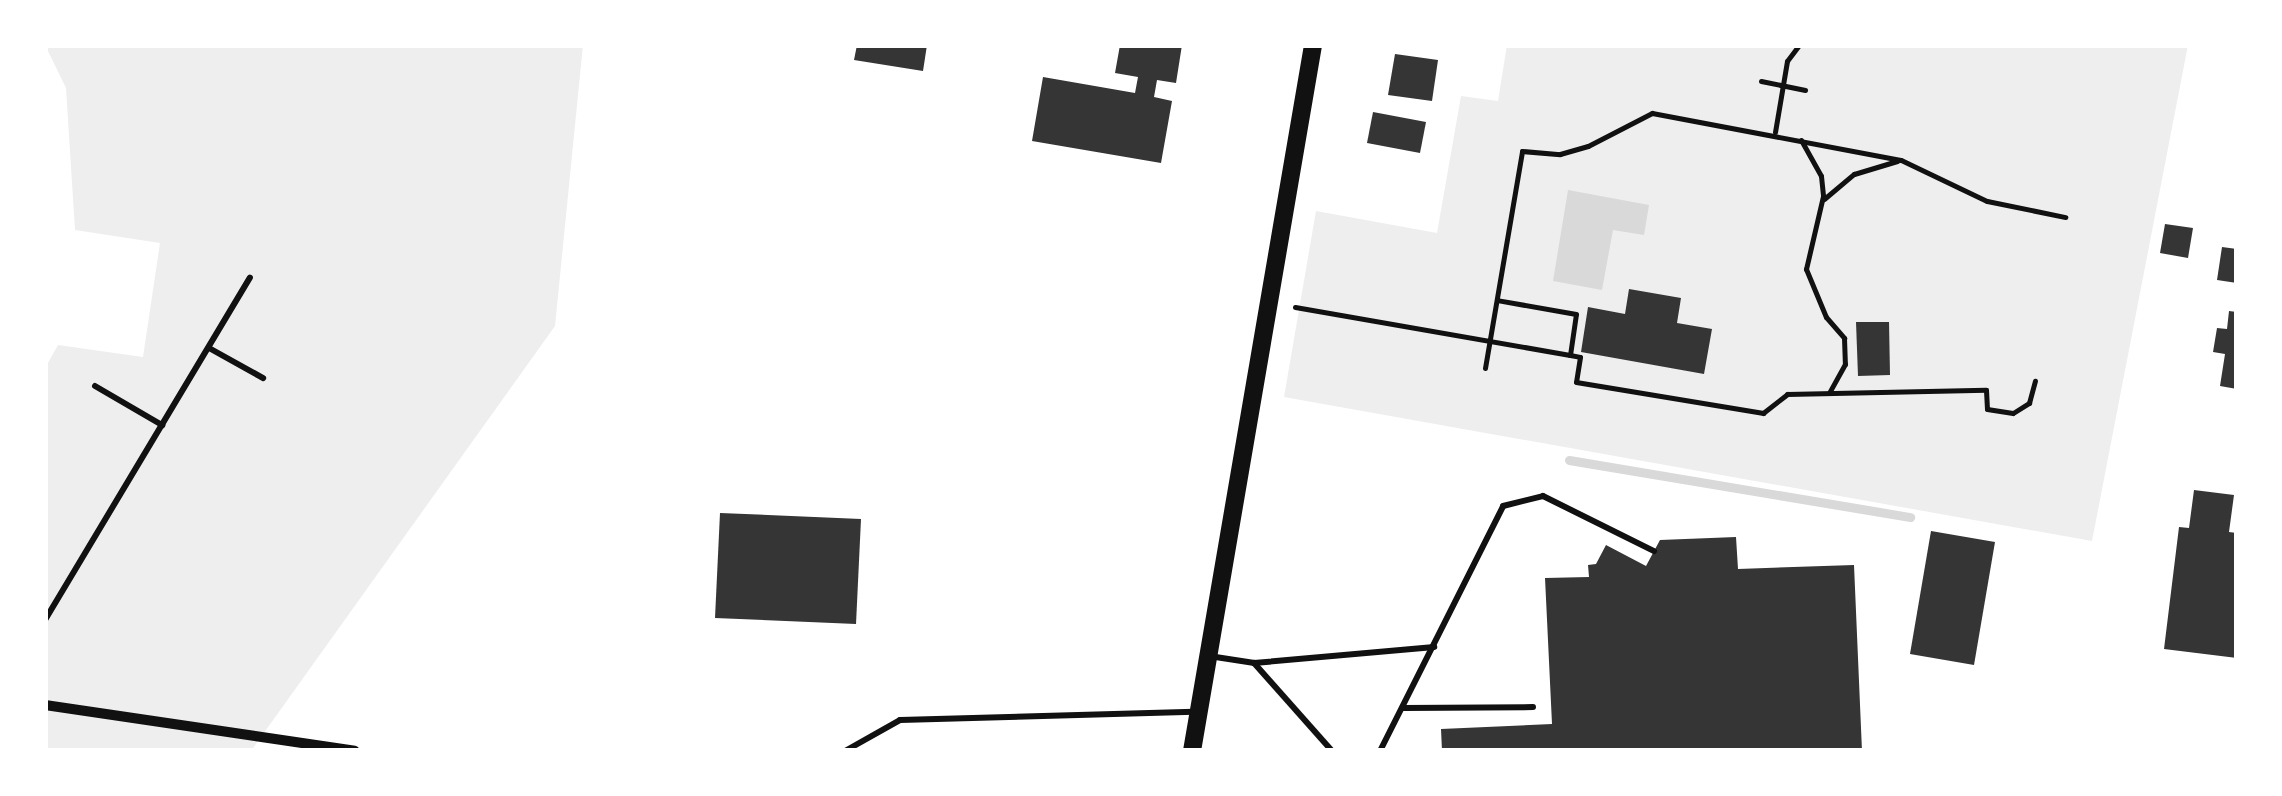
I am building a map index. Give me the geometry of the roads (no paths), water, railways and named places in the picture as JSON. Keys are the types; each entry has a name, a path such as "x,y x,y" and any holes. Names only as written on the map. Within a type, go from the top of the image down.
{"street":[{"path":"1192,751 1313,45"},
{"path":"45,705 355,751"}],"lane":[{"path":"45,620 250,278"},
{"path":"208,348 263,378"},
{"path":"95,386 162,425"},
{"path":"1380,751 1503,506 1544,496 1654,551"},
{"path":"1208,656 1254,663 1434,647"},
{"path":"1254,663 1332,751"},
{"path":"1403,708 1533,707"},
{"path":"845,751 857,738 900,720 1198,712"}],"waterway":[{"path":"1569,460 1910,517"}]}
